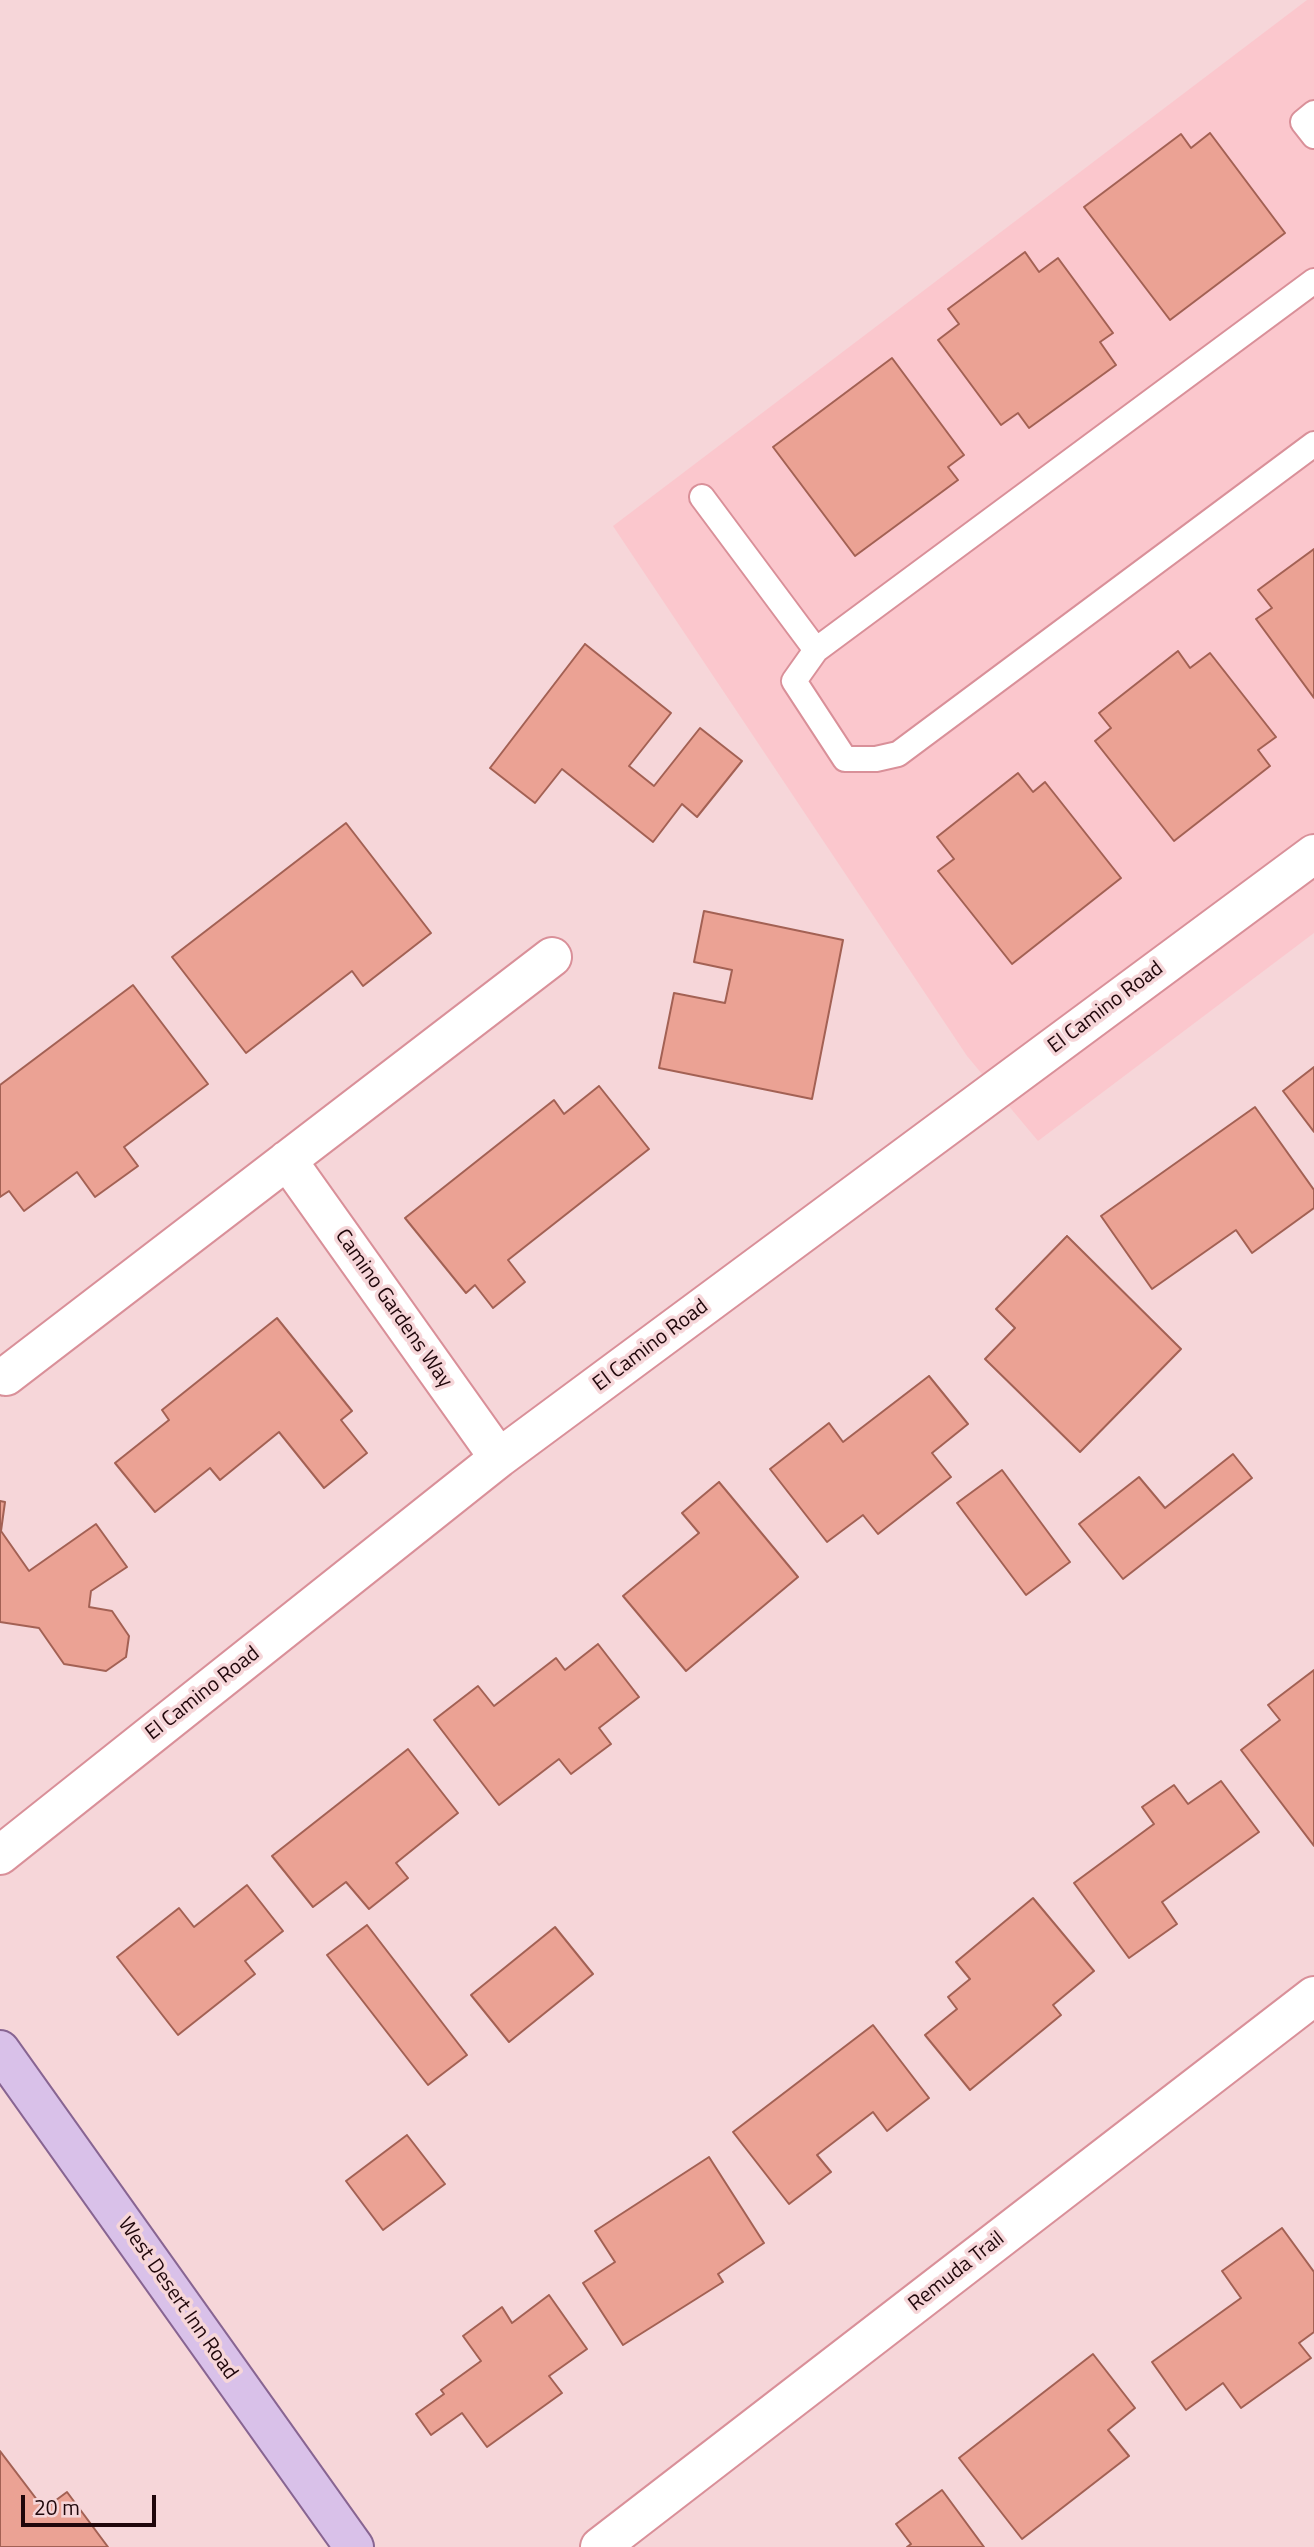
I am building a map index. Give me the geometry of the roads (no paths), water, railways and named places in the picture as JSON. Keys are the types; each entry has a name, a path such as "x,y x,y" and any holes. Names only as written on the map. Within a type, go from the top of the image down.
{"main road":[{"name":"West Desert Inn Road","path":"0,2050 354,2547"}],"street":[{"name":"El Camino Road","path":"0,1855 499,1458 1314,854"},
{"path":"6,1376 552,957"},
{"name":"Camino Gardens Way","path":"287,1160 499,1458"},
{"name":"Remuda Trail","path":"600,2547 1314,1996"}],"lane":[{"path":"1314,113 1303,122 1314,136"},
{"path":"1314,281 816,650 794,681 845,759 876,759 898,754 1314,444"},
{"path":"702,497 816,650"}]}
